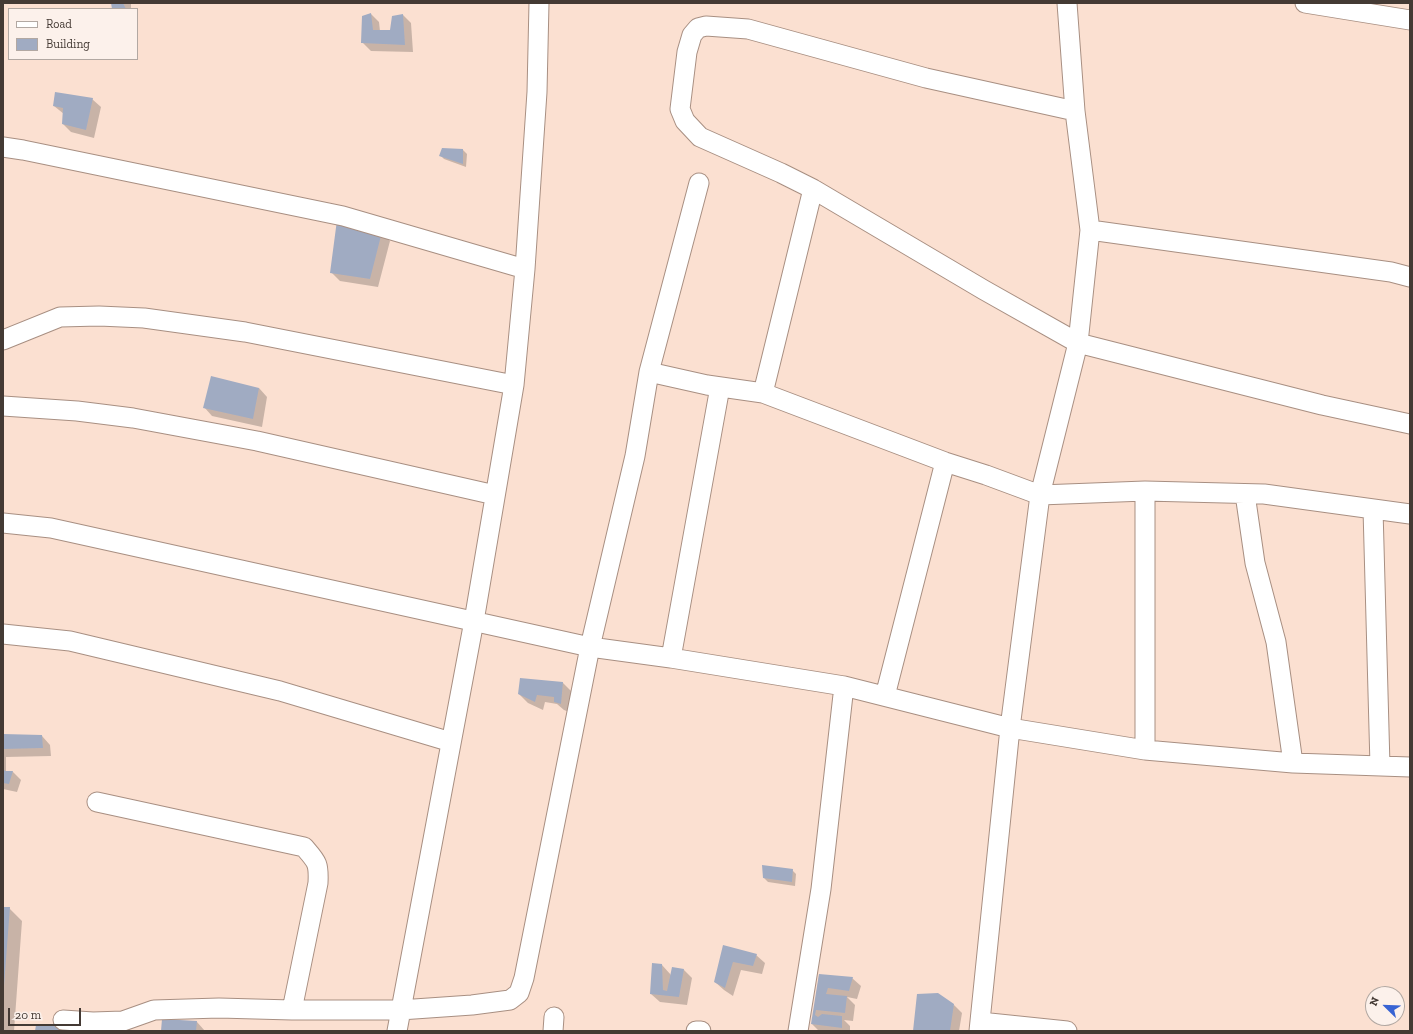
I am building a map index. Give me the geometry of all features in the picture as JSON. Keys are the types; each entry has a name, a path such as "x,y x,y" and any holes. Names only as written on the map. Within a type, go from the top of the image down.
{"street":[{"path":"397,1031 474,621 494,495 514,385 525,269 537,92 539,3"},
{"path":"1066,1031 979,1027 1010,728 1040,496 1078,343 1090,230 1075,112 1067,3"},
{"path":"1305,3 1410,20"},
{"path":"1075,112 926,78 748,29 706,26 698,28 692,35 687,52 680,109 686,121 700,137 813,189 984,290 1078,343 1322,406 1410,424"},
{"path":"3,147 343,216 525,269"},
{"path":"62,1020 93,1022 123,1021 154,1010 219,1008 400,1010 472,1005 510,1000 519,993 524,978 590,648 635,456 649,372 699,183"},
{"path":"763,393 813,189"},
{"path":"1090,230 1391,272 1410,277"},
{"path":"3,340 60,317 99,316 144,318 245,332 514,385"},
{"path":"649,372 720,387 763,393 945,462 986,475 1040,496 1145,491 1264,494 1410,514"},
{"path":"671,658 720,387"},
{"path":"3,406 77,411 133,418 257,441 494,495"},
{"path":"886,696 945,462"},
{"path":"1145,491 1145,750"},
{"path":"1245,494 1255,563 1276,642 1293,763"},
{"path":"1373,509 1380,766"},
{"path":"3,523 51,528 590,648 671,658 844,686 1010,728 1145,750 1293,763 1410,767"},
{"path":"3,634 70,641 280,691 451,742"},
{"path":"798,1031 821,889 844,686"},
{"path":"97,802 304,847 316,861 319,870 318,883 292,1010"},
{"path":"696,1031 701,1031"}],"building":[{"path":"111,3 123,3 126,8 112,8"},
{"path":"371,13 373,30 390,30 392,16 403,14 405,45 361,43 362,16"},
{"path":"55,92 93,98 86,130 62,124 63,108 53,106"},
{"path":"442,148 463,149 463,164 439,156"},
{"path":"337,220 382,232 370,279 330,273"},
{"path":"211,376 259,388 253,419 203,408"},
{"path":"520,678 563,682 561,704 554,702 554,697 537,695 535,702 518,694"},
{"path":"3,734 42,735 43,748 3,749"},
{"path":"3,768 5,771 13,771 9,784 3,783"},
{"path":"762,865 793,869 792,882 763,878"},
{"path":"3,907 10,907 4,986 3,986"},
{"path":"723,945 757,954 753,966 733,962 725,988 714,982"},
{"path":"652,963 662,964 663,990 667,991 672,967 684,969 679,997 650,994"},
{"path":"819,974 853,977 849,991 828,988 826,994 847,996 845,1013 816,1010 815,1015 818,1017 822,1014 842,1016 842,1028 811,1024"},
{"path":"938,993 954,1004 950,1031 913,1031 917,994"},
{"path":"162,1019 197,1021 196,1031 161,1031"},
{"path":"36,1025 86,1028 86,1031 35,1031"}]}
